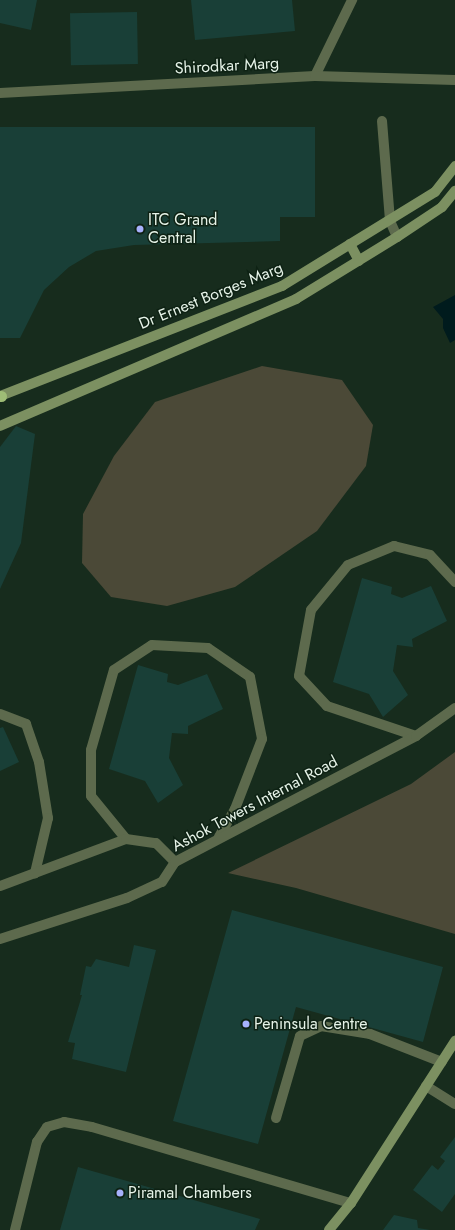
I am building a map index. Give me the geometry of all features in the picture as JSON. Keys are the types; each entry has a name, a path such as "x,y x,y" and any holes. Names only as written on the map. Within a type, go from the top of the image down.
{"main road":[{"name":"Dr Ernest Borges Marg","path":"0,396 282,286 435,192 455,166"},
{"path":"0,426 296,299 359,261 442,207 455,191"},
{"path":"350,244 359,261"},
{"path":"330,1230 352,1203 455,1041"}],"street":[{"path":"315,76 352,0"},
{"name":"Shirodkar Marg","path":"0,93 315,76 455,80"},
{"path":"382,121 390,221 397,237"},
{"path":"416,736 327,706 299,676 311,610 348,565 394,546 430,555 455,582"},
{"path":"126,839 91,796 91,750 114,670 152,645 208,648 250,677 262,739 235,809 218,838"},
{"name":"Ashok Towers Internal Road","path":"0,939 126,898 162,882 175,862 218,838 416,736 455,708"},
{"path":"0,714 26,724 39,762 48,818 35,873"},
{"path":"0,886 126,839 156,843 175,862"},
{"path":"276,1118 300,1036 321,1026 370,1034 442,1062"},
{"path":"426,1086 455,1104"},
{"path":"15,1230 37,1142 47,1127 64,1122 92,1127 352,1203"}],"shaded area":[{"path":"262,366 342,380 373,425 366,466 317,531 235,587 167,606 111,597 82,563 83,514 114,456 155,402"},
{"path":"455,752 455,934 296,888 228,873 411,784"}],"water":[{"path":"455,295 455,340 450,343 443,328 443,319 433,307"}],"building":[{"path":"0,0 37,0 31,30 0,23"},
{"path":"191,0 292,0 295,31 195,40"},
{"path":"137,12 138,64 71,65 70,13"},
{"name":"ITC Grand Central","path":"0,127 315,127 315,217 280,217 280,241 134,245 96,251 69,267 44,290 20,338 0,338"},
{"path":"16,426 35,434 21,543 0,589 0,447"},
{"path":"362,578 392,587 391,594 402,598 431,586 447,621 412,639 413,647 397,645 393,671 408,695 383,717 369,694 333,682"},
{"path":"138,665 168,674 167,682 178,685 207,674 223,709 188,726 188,734 172,733 169,758 183,785 158,803 145,781 109,769"},
{"path":"3,727 19,762 0,771 0,728"},
{"name":"Peninsula Centre","path":"232,910 443,967 423,1042 296,1007 258,1144 173,1121"},
{"path":"134,945 156,950 126,1072 72,1059 75,1043 68,1042 82,995 80,995 86,966 91,967 96,959 129,967"},
{"path":"455,1137 455,1194 442,1212 413,1190 432,1165 438,1170 445,1161 440,1157"},
{"name":"Piramal Chambers","path":"78,1167 260,1219 255,1230 60,1230"},
{"path":"394,1215 417,1220 418,1228 430,1230 383,1230"}],"place":[{"name":"ITC Grand Central","path":"140,229"},
{"name":"Peninsula Centre","path":"246,1024"},
{"name":"Piramal Chambers","path":"120,1193"}]}
